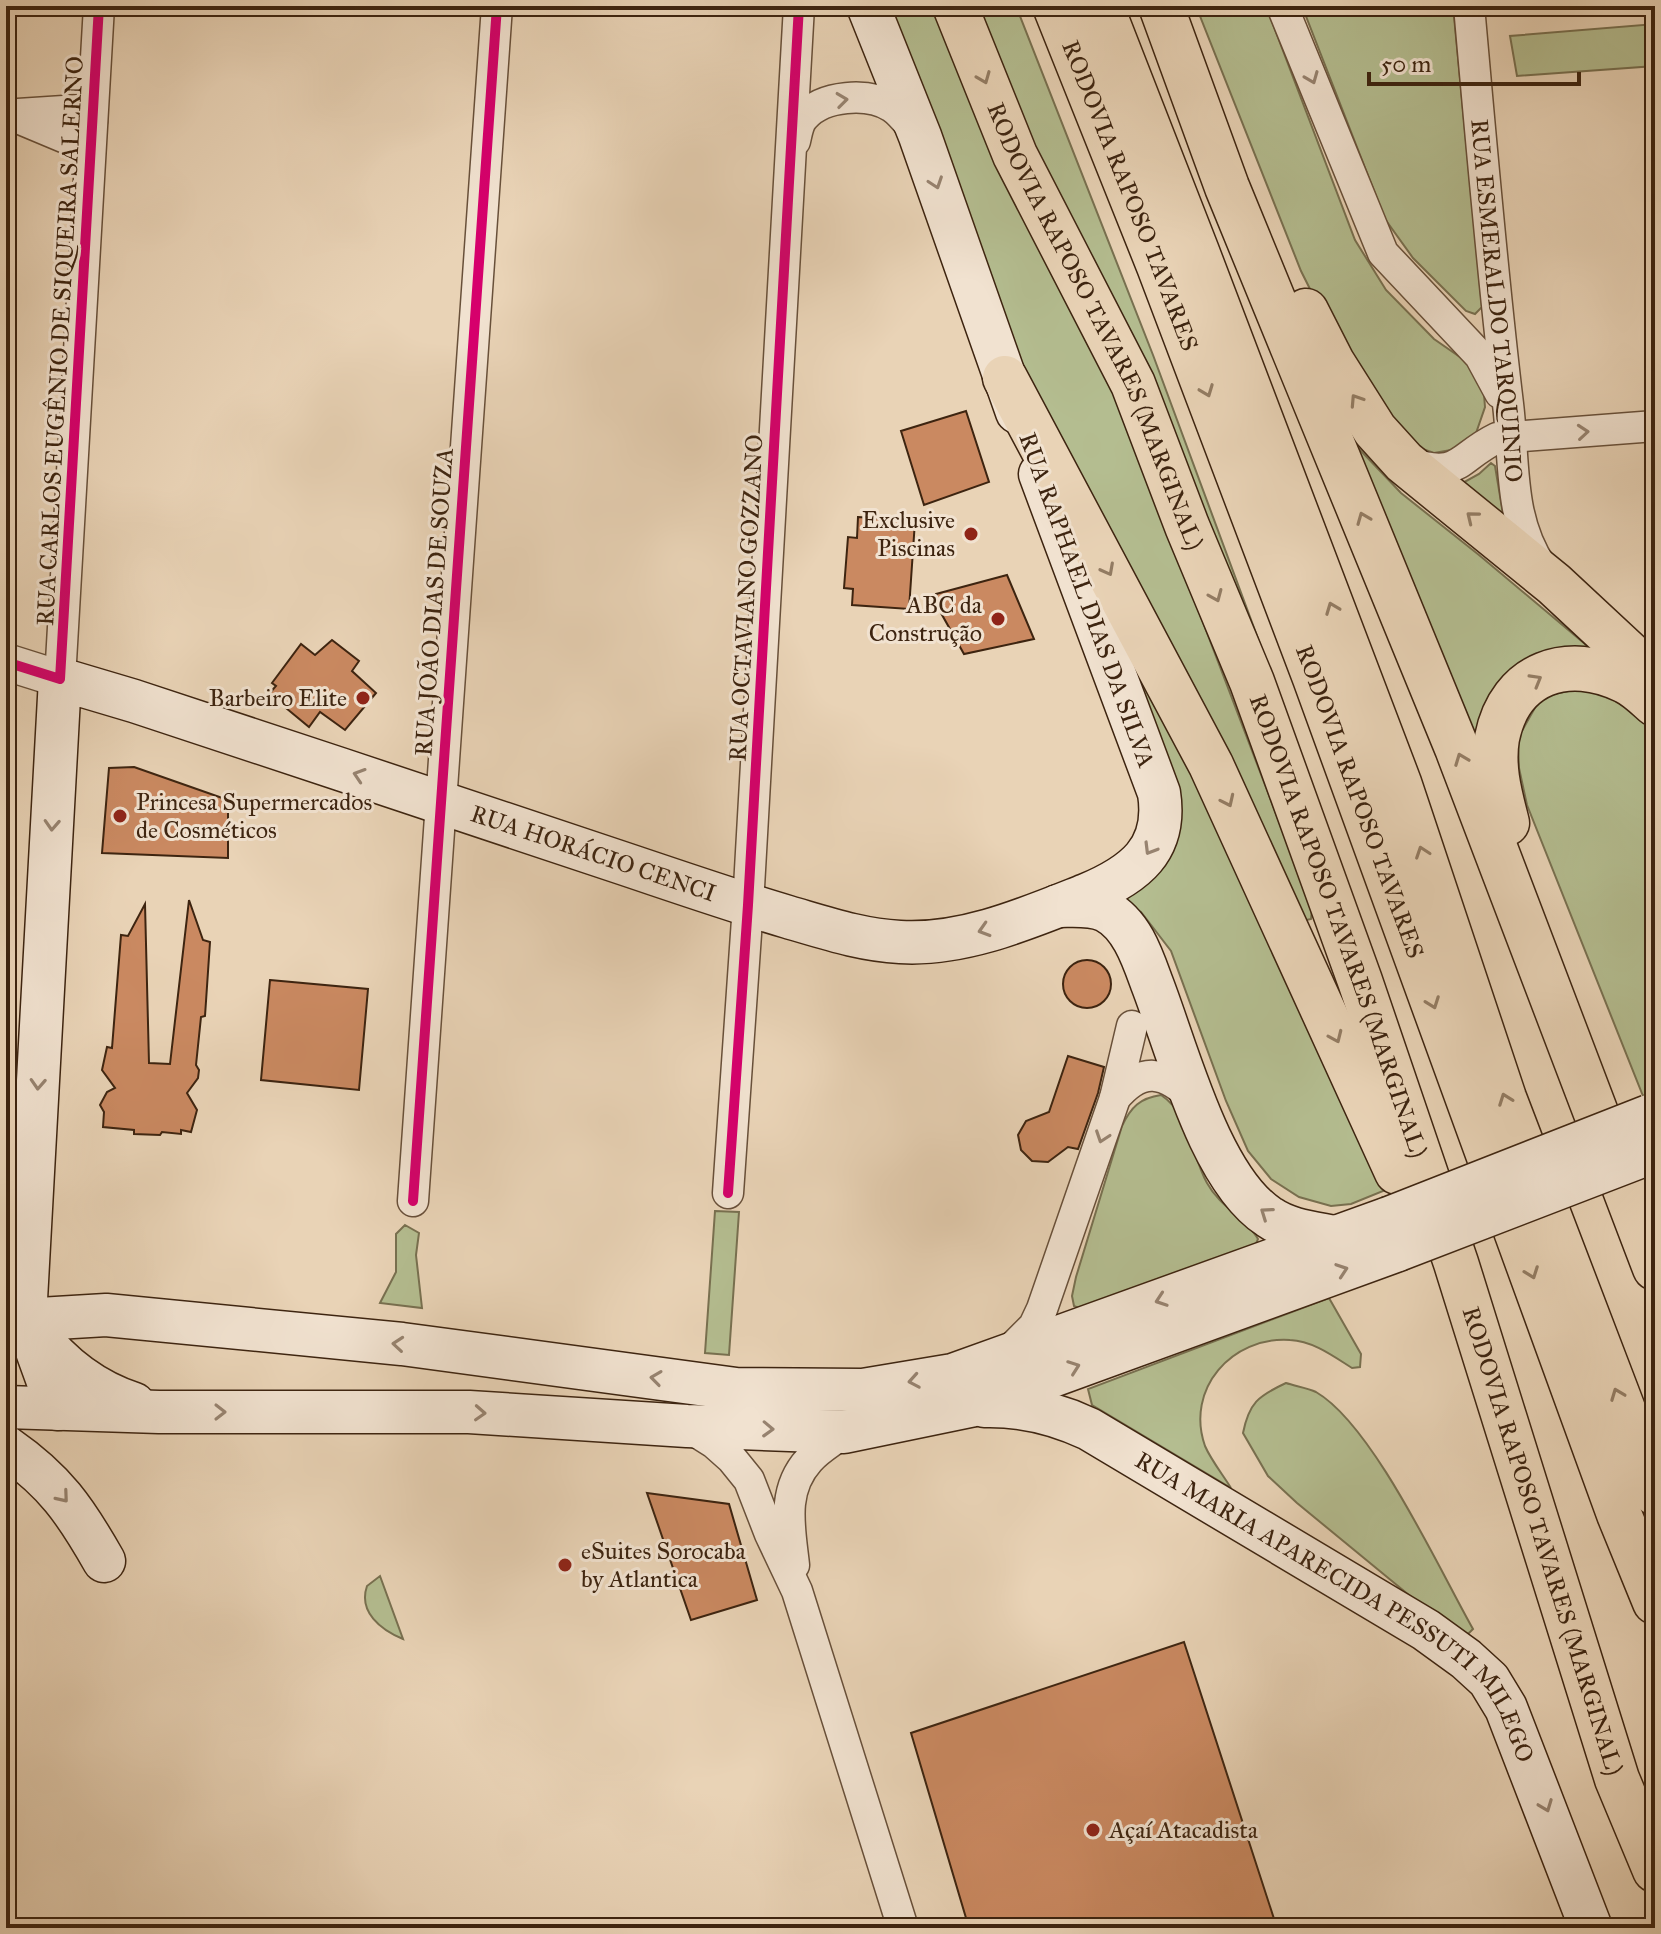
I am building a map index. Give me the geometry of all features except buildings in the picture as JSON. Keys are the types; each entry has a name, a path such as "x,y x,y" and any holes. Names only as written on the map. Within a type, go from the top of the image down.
{"highway":[{"name":"RODOVIA RAPOSO TAVARES (MARGINAL)","path":"955,6 1015,155 1133,384 1187,526 1252,682 1360,981 1456,1263 1612,1765 1655,1870"},
{"name":"RODOVIA RAPOSO TAVARES","path":"1055,6 1159,266 1637,1503"},
{"name":"RODOVIA RAPOSO TAVARES","path":"1101,6 1399,783 1637,1503 1655,1602"},
{"path":"1161,6 1227,187 1457,748 1655,1268"},
{"path":"1168,6 1317,334 1375,430 1404,462 1554,584 1655,678"},
{"path":"1005,378 1211,765 1497,1398"},
{"path":"1558,1015 1497,786 1495,765 1501,725 1515,694 1540,676 1567,669 1595,670 1628,682 1655,704"},
{"path":"1585,1087 1655,1235"},
{"path":"1637,1503 1655,1636"}],"main road":[{"name":"RUA RAPHAEL DIAS DA SILVA","path":"868,6 920,136 1005,378 1159,793 1161,808 1156,839 1145,859 1135,869 1097,890 1058,906"},
{"name":"RUA HORÁCIO CENCI","path":"60,679 748,905 858,938 902,942 947,941 1058,906"},
{"name":"RUA CARLOS EUGÊNIO DE SIQUEIRA SALERNO","path":"15,1319 60,679"},
{"name":"RUA HORÁCIO CENCI","path":"56,747 70,722 87,707 112,701 134,701"},
{"path":"1058,906 1098,908 1108,912 1131,936 1158,998 1193,1098 1248,1201 1271,1219 1298,1230 1339,1238 1394,1234"},
{"path":"6,1407 159,1412 469,1412 844,1432 970,1406 1238,1290 1394,1234 1653,1127"},
{"path":"15,1319 106,1315 402,1344 736,1389 863,1390 953,1375 1005,1354 1238,1290 1339,1238"},
{"path":"15,1319 58,1409"},
{"path":"15,1319 56,1358 108,1396 159,1412"},
{"name":"RUA MARIA APARECIDA PESSUTI MILEGO","path":"970,1406 1006,1405 1037,1410 1089,1429 1402,1615 1466,1659 1489,1680 1506,1708 1591,1928"},
{"path":"6,1447 51,1483 77,1513 104,1561"}],"street":[{"name":"RUA CARLOS EUGÊNIO DE SIQUEIRA SALERNO","path":"60,679 99,6"},
{"name":"RUA JOÃO DIAS DE SOUZA","path":"413,1201 497,6"},
{"name":"RUA OCTAVIANO GOZZANO","path":"728,1193 748,905 799,6"},
{"path":"1282,6 1383,253 1480,356 1500,392 1512,437"},
{"name":"RUA ESMERALDO TARQUINIO","path":"1469,6 1497,316 1512,437 1511,472 1516,510 1535,558 1554,584"},
{"name":"RUA OCTAVIANO GOZZANO","path":"793,150 801,120 829,102 849,98 877,100 890,106 920,136"},
{"path":"9,114 68,139 76,139 91,127"},
{"path":"1444,320 1482,338 1491,335 1497,316"},
{"path":"1404,462 1443,470 1465,462 1486,443 1497,438 1655,426"},
{"name":"RUA HORÁCIO CENCI","path":"6,662 60,679"},
{"path":"1005,1354 1029,1332 1042,1309 1115,1098 1128,1083 1134,1068 1132,1026"},
{"path":"1134,1068 1176,1082 1193,1098"},
{"path":"687,1426 714,1443 749,1480 797,1591 903,1928"},
{"path":"797,1591 788,1511 792,1486 809,1460 844,1432"}],"green space":[{"path":"879,6 938,6 1119,402 1312,908 1311,919 1302,921 1001,332"},
{"path":"971,6 1016,6 1153,355 1320,806 1358,939 1073,231"},
{"path":"1196,6 1266,6 1355,240 1386,290 1434,339 1470,364 1483,382 1485,407 1475,436 1451,450 1434,453 1417,447 1342,353 1301,271"},
{"path":"1302,6 1453,6 1482,307 1475,314 1466,311 1413,258 1385,219"},
{"path":"1655,24 1655,66 1517,76 1510,36"},
{"path":"1342,431 1401,493 1591,649 1473,733"},
{"path":"1491,463 1495,466 1504,520 1459,485"},
{"path":"1131,638 1388,1189 1351,1204 1331,1206 1299,1197 1271,1179 1248,1151 1226,1101 1171,951 1141,912 1119,902 1158,868 1126,648"},
{"path":"1602,689 1655,723 1655,1091 1643,1096 1527,805 1519,768 1518,738 1541,697 1573,690"},
{"path":"1161,1095 1171,1103 1184,1124 1212,1191 1258,1239 1255,1246 1081,1309 1074,1306 1072,1296 1076,1277 1122,1126 1137,1104"},
{"path":"715,1211 739,1212 729,1355 705,1353"},
{"path":"405,1225 419,1233 416,1255 422,1308 380,1303 396,1272 396,1234"},
{"path":"1329,1298 1361,1354 1360,1367 1352,1368 1307,1343 1269,1341 1249,1347 1232,1357 1218,1370 1208,1386 1202,1405 1201,1425 1205,1446 1231,1488 1092,1405 1088,1389"},
{"path":"1286,1383 1316,1392 1338,1409 1360,1435 1403,1500 1473,1629 1467,1635 1415,1600 1268,1476 1243,1433 1248,1414 1256,1402"},
{"path":"380,1576 403,1639 373,1619 366,1604 367,1586"}],"cycle path":[{"path":"6,662 60,679 99,6"},
{"path":"413,1201 497,6"},
{"path":"728,1193 748,905 799,6"}],"place":[{"name":"Exclusive Piscinas","path":"971,534"},
{"name":"ABC da Construção","path":"998,619"},
{"name":"Barbeiro Elite","path":"363,698"},
{"name":"Princesa Supermercados de Cosméticos","path":"120,816"},
{"name":"eSuites Sorocaba by Atlantica","path":"565,1565"},
{"name":"Açaí Atacadista","path":"1093,1830"}]}
